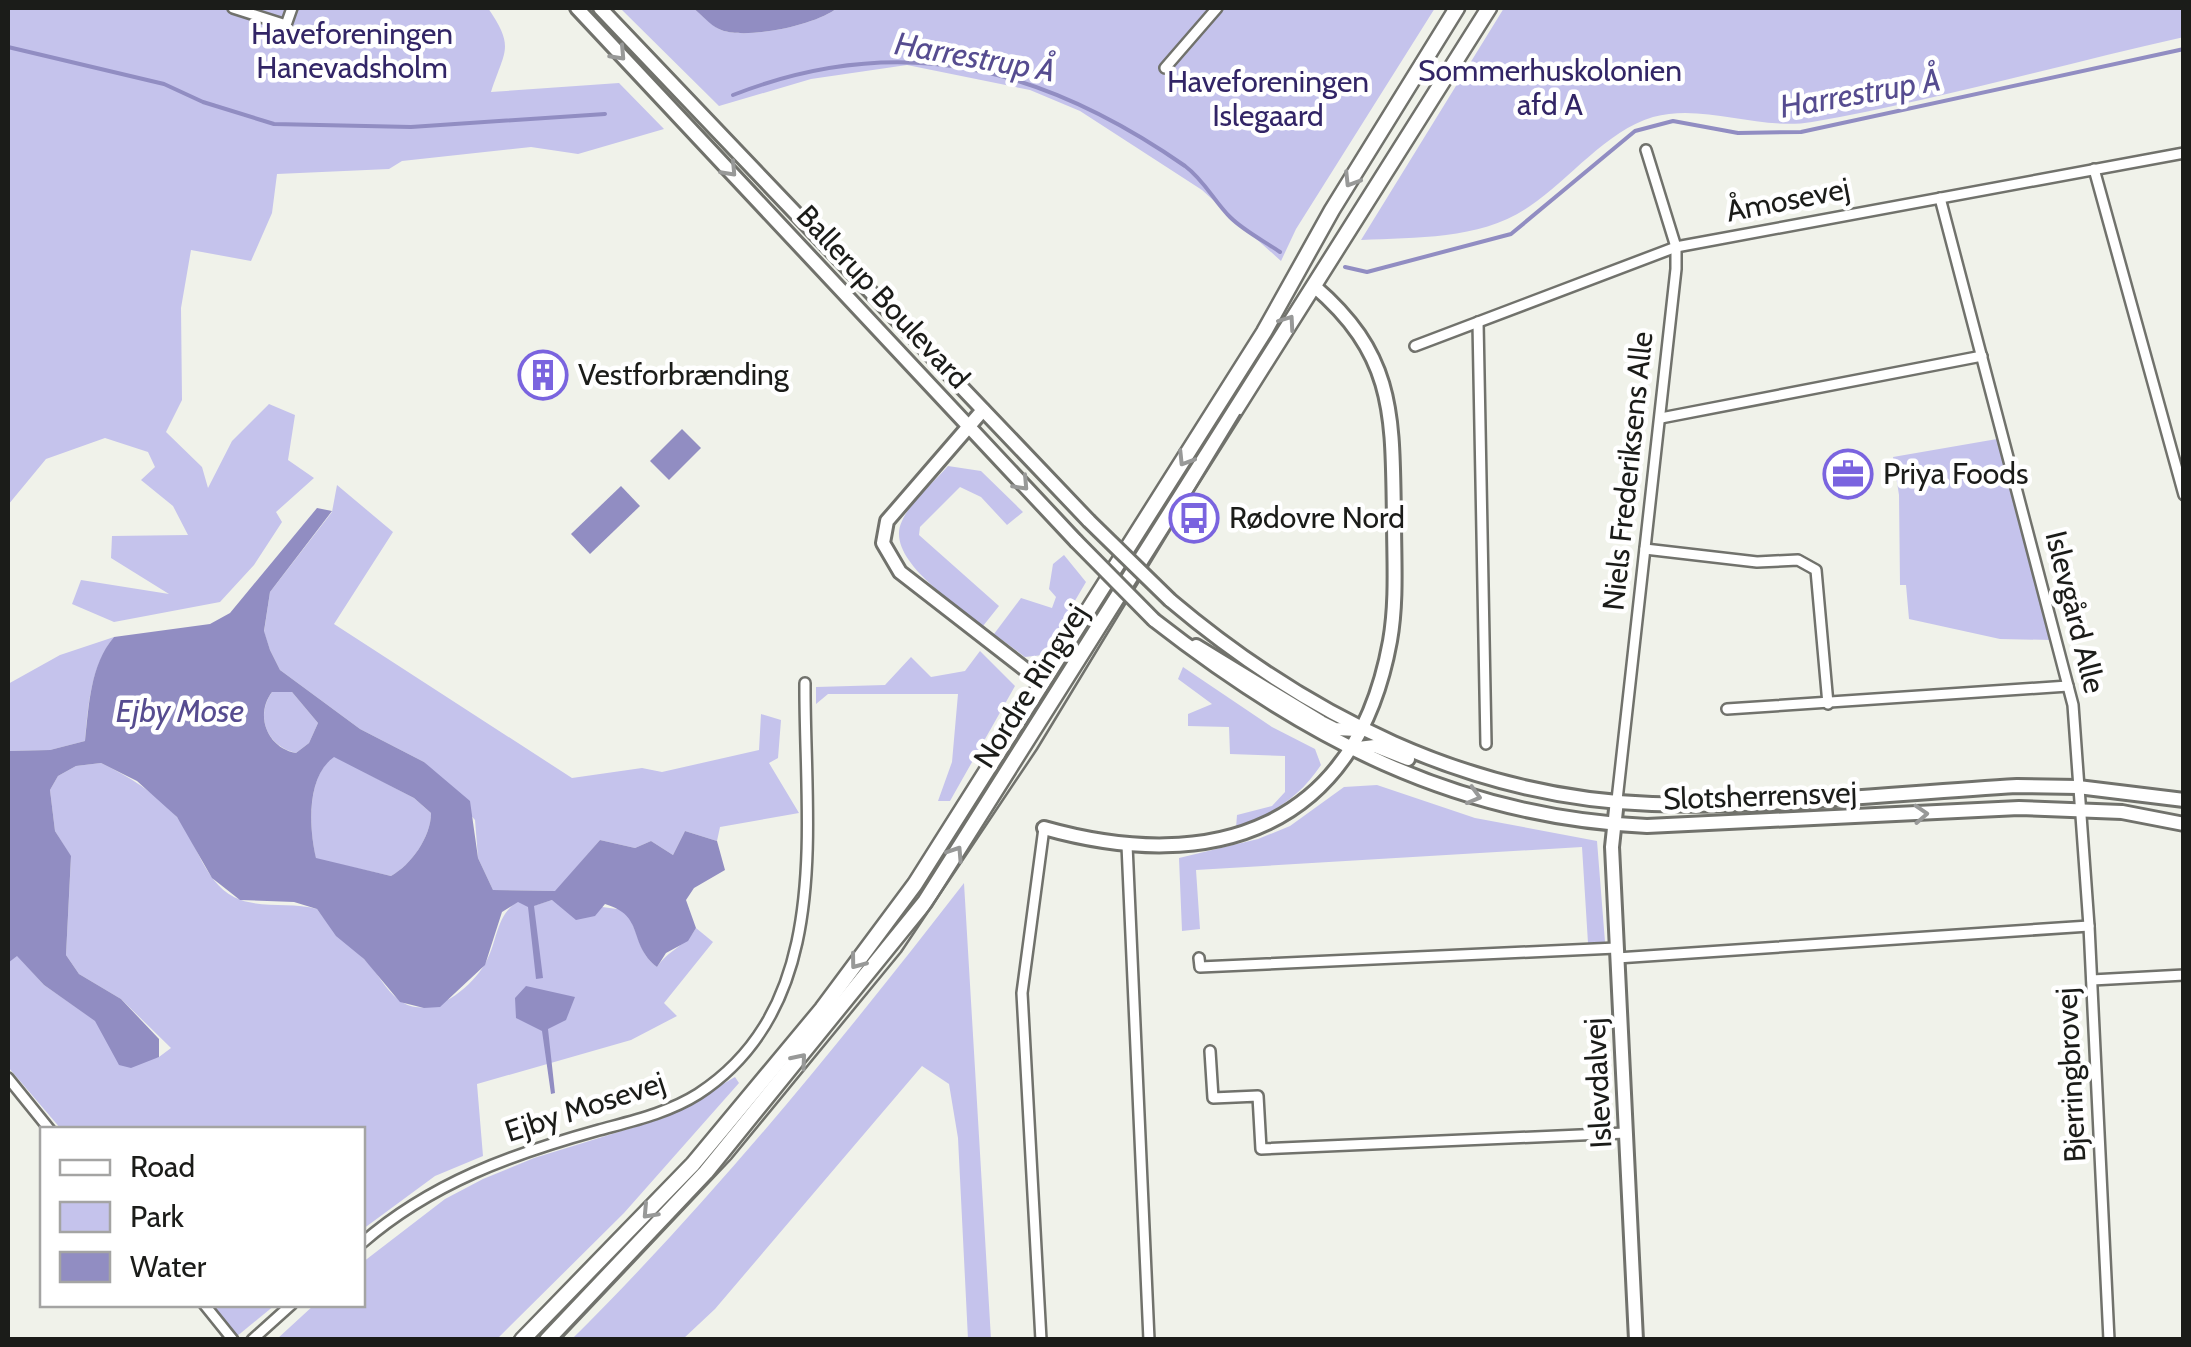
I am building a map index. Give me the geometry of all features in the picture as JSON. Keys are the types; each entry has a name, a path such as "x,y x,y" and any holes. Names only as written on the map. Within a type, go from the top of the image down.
{"main road":[{"name":"Nordre Ringvej","path":"522,1340 662,1198 822,1009 915,884 1270,323 1332,210 1458,8"},
{"name":"Nordre Ringvej","path":"546,1340 706,1172 924,902 1148,553 1255,372 1490,8"}],"street":[{"path":"233,8 286,25 292,8"},
{"name":"Ballerup Boulevard","path":"577,8 1076,542 1154,620"},
{"name":"Ballerup Boulevard","path":"600,8 1170,600"},
{"path":"1165,68 1217,8"},
{"name":"Niels Frederiksens Alle","path":"1616,800 1676,247 1646,150"},
{"name":"Åmosevej","path":"1415,346 1676,247 2184,154"},
{"path":"2094,170 2184,495"},
{"name":"Islevgård Alle","path":"1940,198 2068,686 2080,759 2080,809"},
{"path":"1040,1340 1022,992 1044,828 1127,845 1195,843 1273,821 1324,787 1350,750 1384,666 1394,606 1391,407 1380,370 1363,336 1314,286"},
{"path":"1478,322 1486,744"},
{"path":"1660,418 1982,356"},
{"path":"983,410 886,521 883,543 900,572 1043,683"},
{"path":"1644,549 1757,562 1798,560 1816,570 1828,704"},
{"name":"Slotsherrensvej","path":"1170,600 1254,668 1359,730 1494,779"},
{"name":"Slotsherrensvej","path":"1154,620 1274,707 1350,750 1457,791 1522,809 1614,824 1724,826 2019,808 2080,809 2184,824"},
{"name":"Slotsherrensvej","path":"1176,637 1214,655 1335,730 1359,730"},
{"name":"Ejby Mosevej","path":"365,1241 426,1195 491,1164 653,1115 696,1094 748,1050 774,1008 802,931 808,873 805,683"},
{"path":"1727,709 2068,686"},
{"name":"Slotsherrensvej","path":"1350,750 1375,746 1465,778 1494,779 1616,800 1724,804 2017,786 2078,787 2184,800"},
{"name":"Islevdalvej","path":"1616,800 1616,953 1636,1340"},
{"name":"Bjerringbrovej","path":"2080,809 2109,1340"},
{"path":"1127,845 1148,1340"},
{"path":"1199,958 1200,967 1616,953 2089,926"},
{"path":"2092,980 2184,976"},
{"path":"1210,1051 1213,1098 1258,1096 1261,1149 1625,1133"},
{"path":"8,1078 48,1127"},
{"path":"206,1307 233,1340"},
{"path":"252,1340 289,1307"}],"green space":[{"name":"Haveforeningen Hanevadsholm","path":"8,8 488,8 505,41 491,92 619,83 664,129 578,154 531,147 402,161 389,169 277,174 272,213 251,261 191,250 181,308 182,400 166,432 202,467 208,488 232,441 269,404 295,415 288,460 314,478 276,512 282,522 254,565 220,602 114,622 72,604 81,580 169,594 111,558 112,536 188,535 173,506 141,480 155,467 148,452 105,438 46,459 8,505"},
{"name":"Haveforeningen Islegaard","path":"620,8 693,8 719,29 745,33 797,25 837,8 1435,8 1296,229 1281,261 1202,190 1080,111 1030,90 907,65 811,79 719,106"},
{"name":"Sommerhuskolonien afd A","path":"1504,8 2183,8 2184,37 1812,122 1772,123 1692,113 1653,117 1620,133 1545,195 1511,217 1448,235 1361,240"},
{"path":"626,72 871,330 883,345"},
{"path":"1997,439 2052,640 2000,639 1909,619 1906,585 1900,585 1899,495 1893,457"},
{"path":"948,466 981,471 1023,512 1007,525 981,497 960,487 920,527 919,535 999,606 983,626 926,580 903,550 899,536 911,507"},
{"path":"337,485 393,532 334,624 572,778 642,768 662,772 759,750 761,714 781,720 778,758 769,763 799,813 720,827 717,841 685,831 673,855 651,841 635,848 600,840 556,891 493,890 478,858 475,820 424,762 360,729 280,670 270,650 264,632 270,592 332,512"},
{"path":"1064,555 1086,582 1043,655 1025,657 994,634 1021,598 1052,608 1056,597 1049,589 1053,564"},
{"path":"114,637 96,673 85,741 50,750 8,751 8,684 60,655"},
{"path":"980,651 1015,686 950,801 938,801 952,762 958,694 828,694 816,704 816,687 885,685 911,657 931,677 965,671"},
{"path":"1183,667 1272,727 1315,749 1321,765 1294,796 1236,828 1237,815 1272,806 1285,792 1285,756 1230,754 1229,727 1188,726 1188,714 1212,704 1178,679"},
{"path":"272,692 292,692 318,723 309,743 296,753 278,744 267,730 264,711"},
{"path":"334,756 414,798 431,813 419,849 391,876 316,859 311,818 314,790 325,765"},
{"path":"101,763 168,807 184,827 210,875 228,894 250,902 317,909 394,996 411,1006 436,1005 472,981 487,960 505,913 518,901 533,906 552,900 624,910 645,954 657,967 696,928 713,942 664,1003 677,1016 631,1040 477,1084 483,1156 435,1176 365,1228 365,1127 59,1127 8,1067 8,963 17,955 44,985 96,1021 120,1065 159,1057 171,1048 121,999 79,974 66,955 71,857 55,831 50,790 58,776 76,766"},
{"path":"1377,785 1475,818 1597,841 1605,942 1588,943 1582,847 1196,870 1200,929 1182,931 1179,858 1258,839 1290,826 1344,787"},
{"path":"964,883 991,1339 968,1339 958,1138 949,1084 922,1066 715,1309 683,1339 572,1339 775,1118"},
{"path":"735,1077 739,1083 624,1213 497,1339 277,1339 312,1307 365,1307 365,1260 445,1199 534,1158 664,1118"},
{"path":"211,1307 273,1307 236,1337"}],"water":[{"path":"693,8 837,8 797,25 745,33 719,29"},
{"path":"682,429 701,448 669,480 650,461"},
{"path":"621,486 640,506 590,554 571,534"},
{"name":"Ejby Mose","path":"317,508 332,511 270,592 264,631 280,670 360,729 424,762 470,801 478,858 493,890 555,891 600,840 635,848 651,841 673,855 685,831 717,841 725,870 694,888 686,900 696,928 688,941 666,953 657,967 642,949 632,923 618,909 605,904 595,916 576,920 552,900 534,906 543,978 536,979 528,907 518,902 502,912 485,965 440,1007 400,1002 364,959 336,936 317,909 294,902 240,900 212,878 177,817 137,781 101,763 76,766 58,776 50,790 55,831 71,856 66,955 79,974 121,999 159,1039 159,1057 131,1068 119,1065 95,1021 44,985 17,956 8,963 8,751 50,750 85,741 95,673 114,637 210,624 230,613","holes":["272,692 292,692 318,723 309,743 296,753 278,745 267,730 264,711","334,757 414,798 431,813 419,849 391,876 316,858 311,818 314,790 318,777"]},
{"path":"526,986 575,997 566,1020 548,1029 555,1093 551,1094 542,1031 516,1018 515,998"}],"waterway":[{"name":"Harrestrup Å","path":"8,47 164,84 203,102 274,124 411,127 605,114"},
{"name":"Harrestrup Å","path":"1345,267 1367,272 1511,234 1635,131 1673,121 1738,133 1801,132 2184,49"},
{"name":"Harrestrup Å","path":"733,95 794,75 854,65 911,63 968,69 1023,82 1077,104 1185,166 1236,222 1280,252"}],"tram line":[{"path":"560,1340 731,1159 901,952 1037,749 1240,415"}],"place":[{"name":"Vestforbrænding","path":"543,375"},
{"name":"Priya Foods","path":"1848,474"},
{"name":"Rødovre Nord","path":"1194,518"}]}
